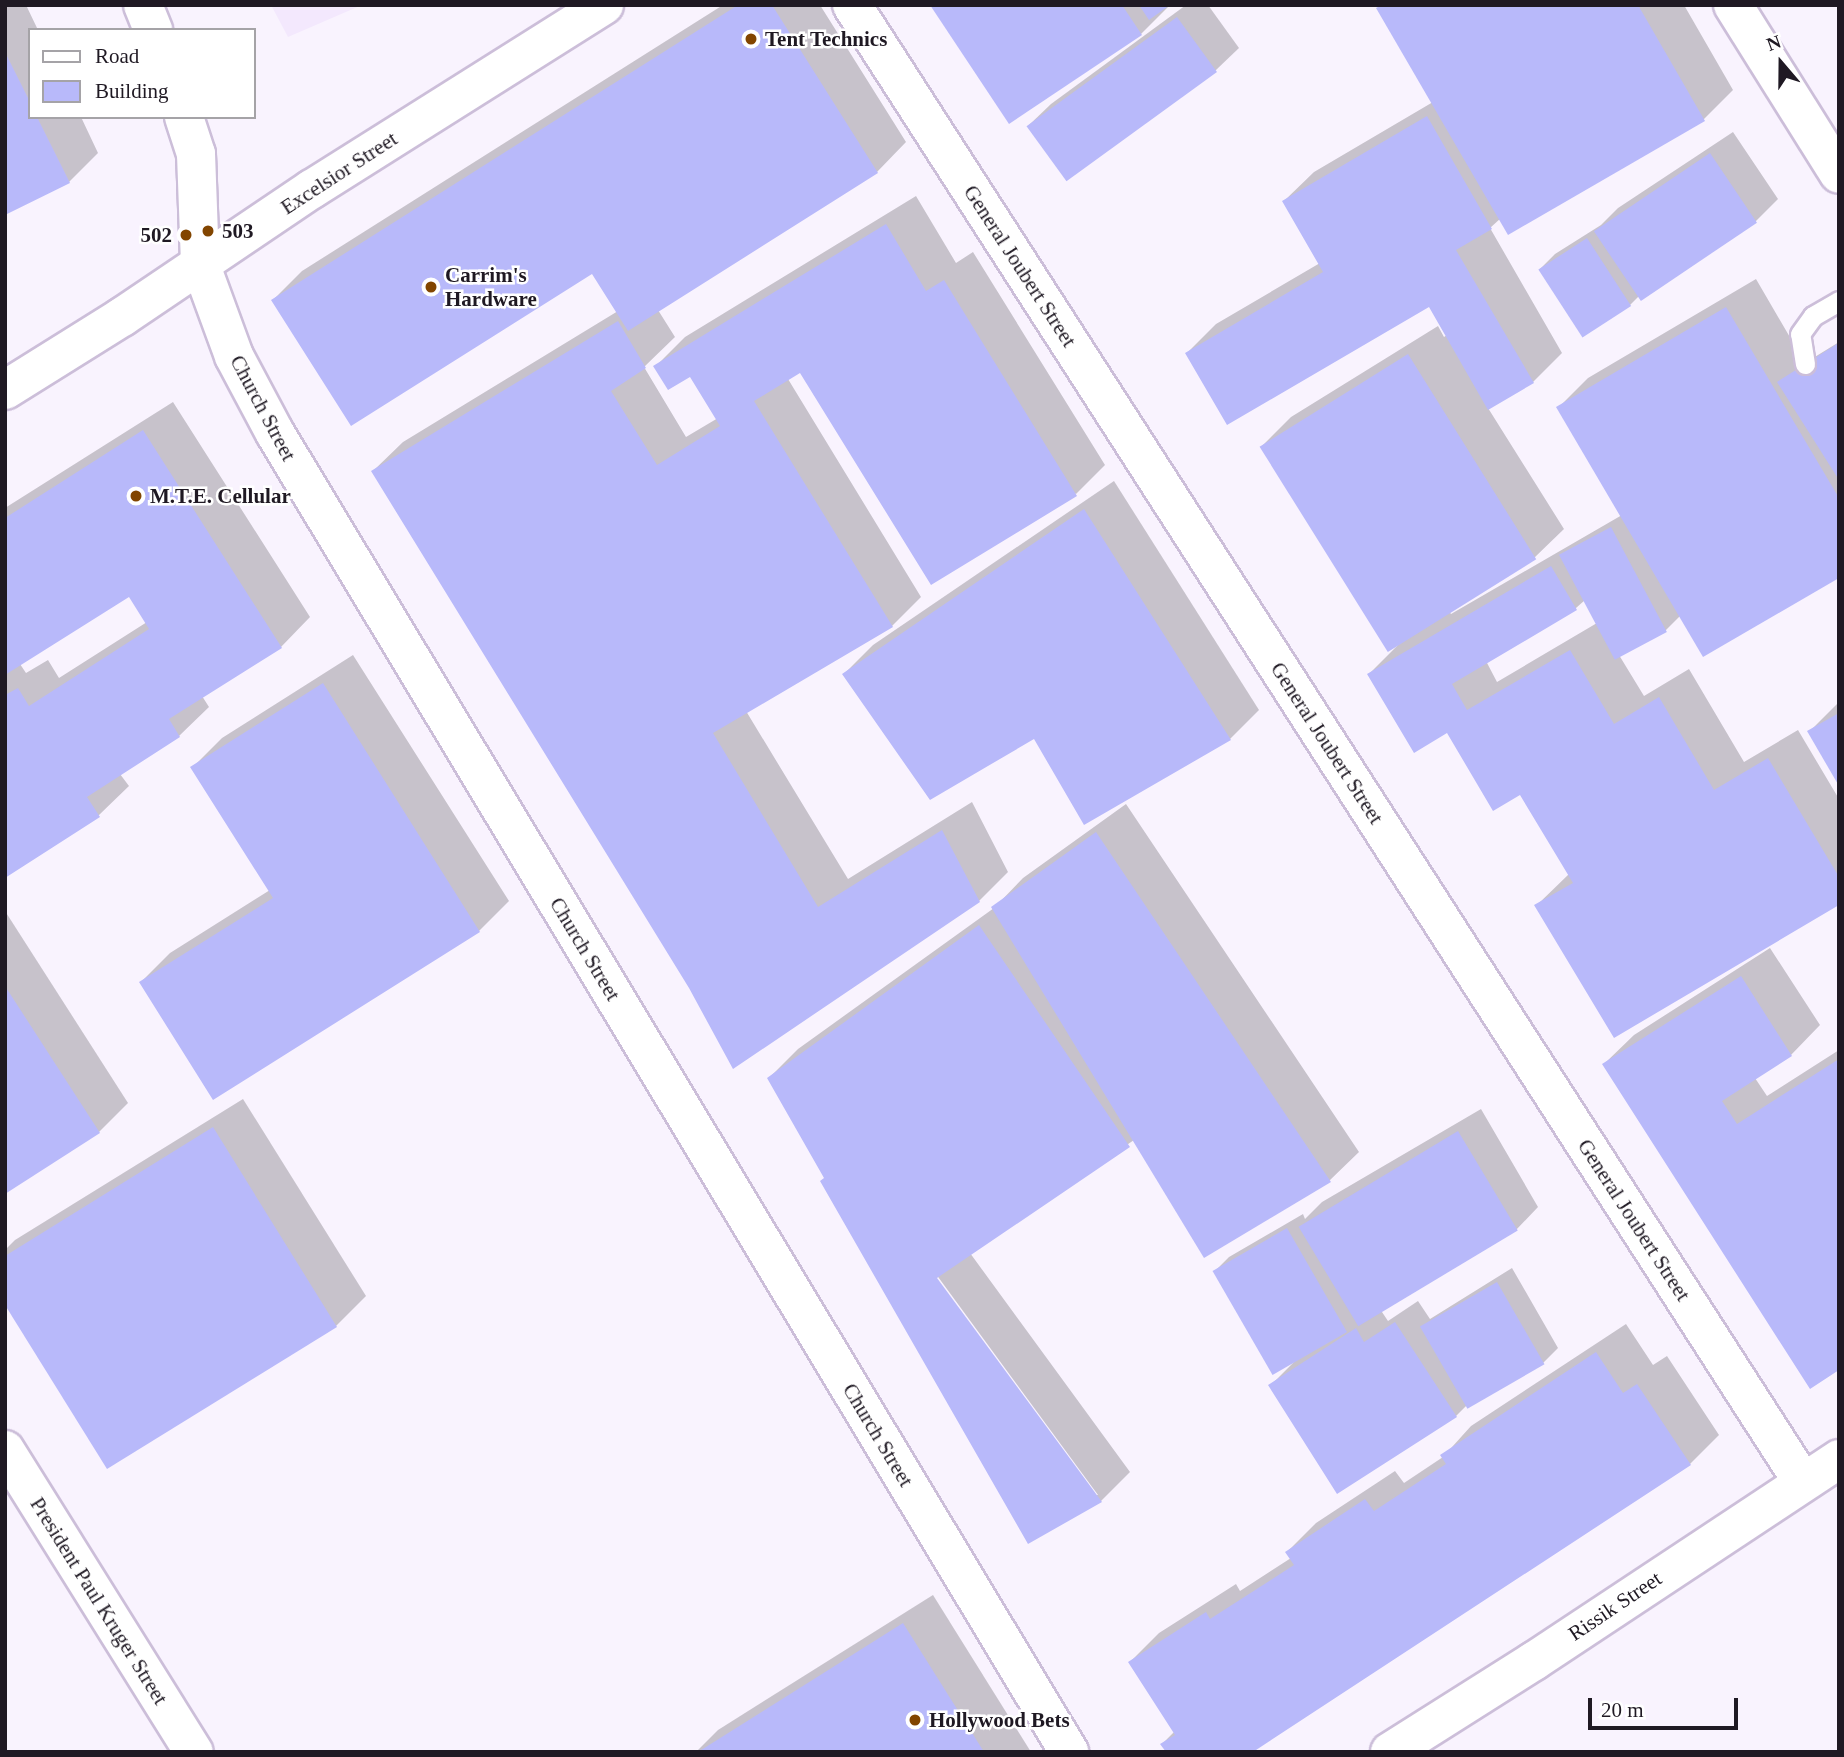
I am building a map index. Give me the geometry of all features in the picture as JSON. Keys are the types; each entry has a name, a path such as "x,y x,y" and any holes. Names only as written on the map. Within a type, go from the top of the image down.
{"street":[{"path":"143,5 152,28"},
{"name":"Excelsior Street","path":"5,390 604,5"},
{"name":"General Joubert Street","path":"852,5 1802,1481"},
{"path":"1734,5 1839,174"},
{"name":"Church Street","path":"185,119 195,154 200,264 234,356 275,433 1069,1752"},
{"name":"President Paul Kruger Street","path":"5,1450 194,1752"},
{"name":"Rissik Street","path":"1390,1752 1839,1458"}],"lane":[{"path":"1805,364 1800,334 1813,316 1839,301"}],"shaded area":[{"path":"271,5 362,5 288,37"}],"building":[{"path":"738,5 772,5 878,173 628,331 592,274 351,426 271,300"},
{"path":"930,5 1122,5 1142,35 1009,124"},
{"path":"1139,5 1170,5 1149,20"},
{"path":"1382,5 1638,5 1705,121 1508,235 1376,8"},
{"path":"1177,17 1217,72 1066,181 1027,126"},
{"path":"5,52 28,98 28,119 38,119 70,183 5,215"},
{"path":"1427,116 1492,229 1456,250 1534,383 1488,410 1429,307 1227,425 1185,353 1323,272 1282,201"},
{"path":"1710,153 1757,223 1641,301 1594,231"},
{"path":"886,224 926,291 944,280 1077,496 931,585 800,373 754,401 893,627 713,733 818,907 942,830 980,902 733,1069 689,988 371,471 618,321 646,368 611,391 657,465 720,426 690,377 668,390 653,366"},
{"path":"1587,238 1631,306 1582,338 1538,270"},
{"path":"1726,307 1839,498 1839,578 1703,657 1556,407"},
{"path":"1837,344 1839,346 1839,480 1777,382"},
{"path":"1408,354 1536,559 1388,652 1260,447"},
{"path":"143,430 282,648 169,719 180,737 87,797 100,817 5,878 5,695 18,688 29,706 149,629 129,597 5,675 5,518"},
{"path":"1084,509 1231,740 1084,825 1034,739 930,800 842,674"},
{"path":"1611,527 1667,632 1615,660 1559,555"},
{"path":"1551,566 1577,610 1452,684 1467,710 1570,650 1614,724 1659,697 1714,790 1768,758 1839,877 1839,905 1614,1038 1534,905 1573,883 1520,795 1493,811 1447,733 1414,753 1367,674"},
{"path":"323,683 480,932 213,1100 139,982 273,898 190,767"},
{"path":"1839,713 1839,786 1807,731"},
{"path":"1096,832 1331,1182 1204,1258 991,907"},
{"path":"979,925 1130,1147 937,1278 1102,1502 1028,1544 820,1181 824,1178 767,1078"},
{"path":"1741,976 1792,1056 1722,1101 1737,1124 1839,1059 1839,1370 1810,1389 1602,1064"},
{"path":"5,986 100,1133 5,1194"},
{"path":"213,1127 337,1327 107,1469 5,1305 5,1256"},
{"path":"1458,1131 1518,1230 1358,1326 1299,1227"},
{"path":"1287,1228 1347,1332 1273,1375 1213,1271"},
{"path":"1497,1282 1544,1364 1467,1409 1420,1326"},
{"path":"1395,1322 1457,1417 1337,1494 1268,1385 1356,1328 1364,1342"},
{"path":"1596,1352 1623,1393 1637,1384 1691,1465 1253,1752 1166,1752 1160,1744 1175,1735 1128,1662 1206,1612 1210,1619 1294,1565 1285,1552 1365,1499 1374,1511 1446,1464 1440,1455"},
{"path":"903,1623 984,1752 698,1752"}],"place":[{"name":"Tent Technics","path":"751,39"},
{"name":"503","path":"208,231"},
{"name":"502","path":"186,235"},
{"name":"Carrim's Hardware","path":"431,287"},
{"name":"M.T.E. Cellular","path":"136,496"},
{"name":"Hollywood Bets","path":"915,1720"}]}
